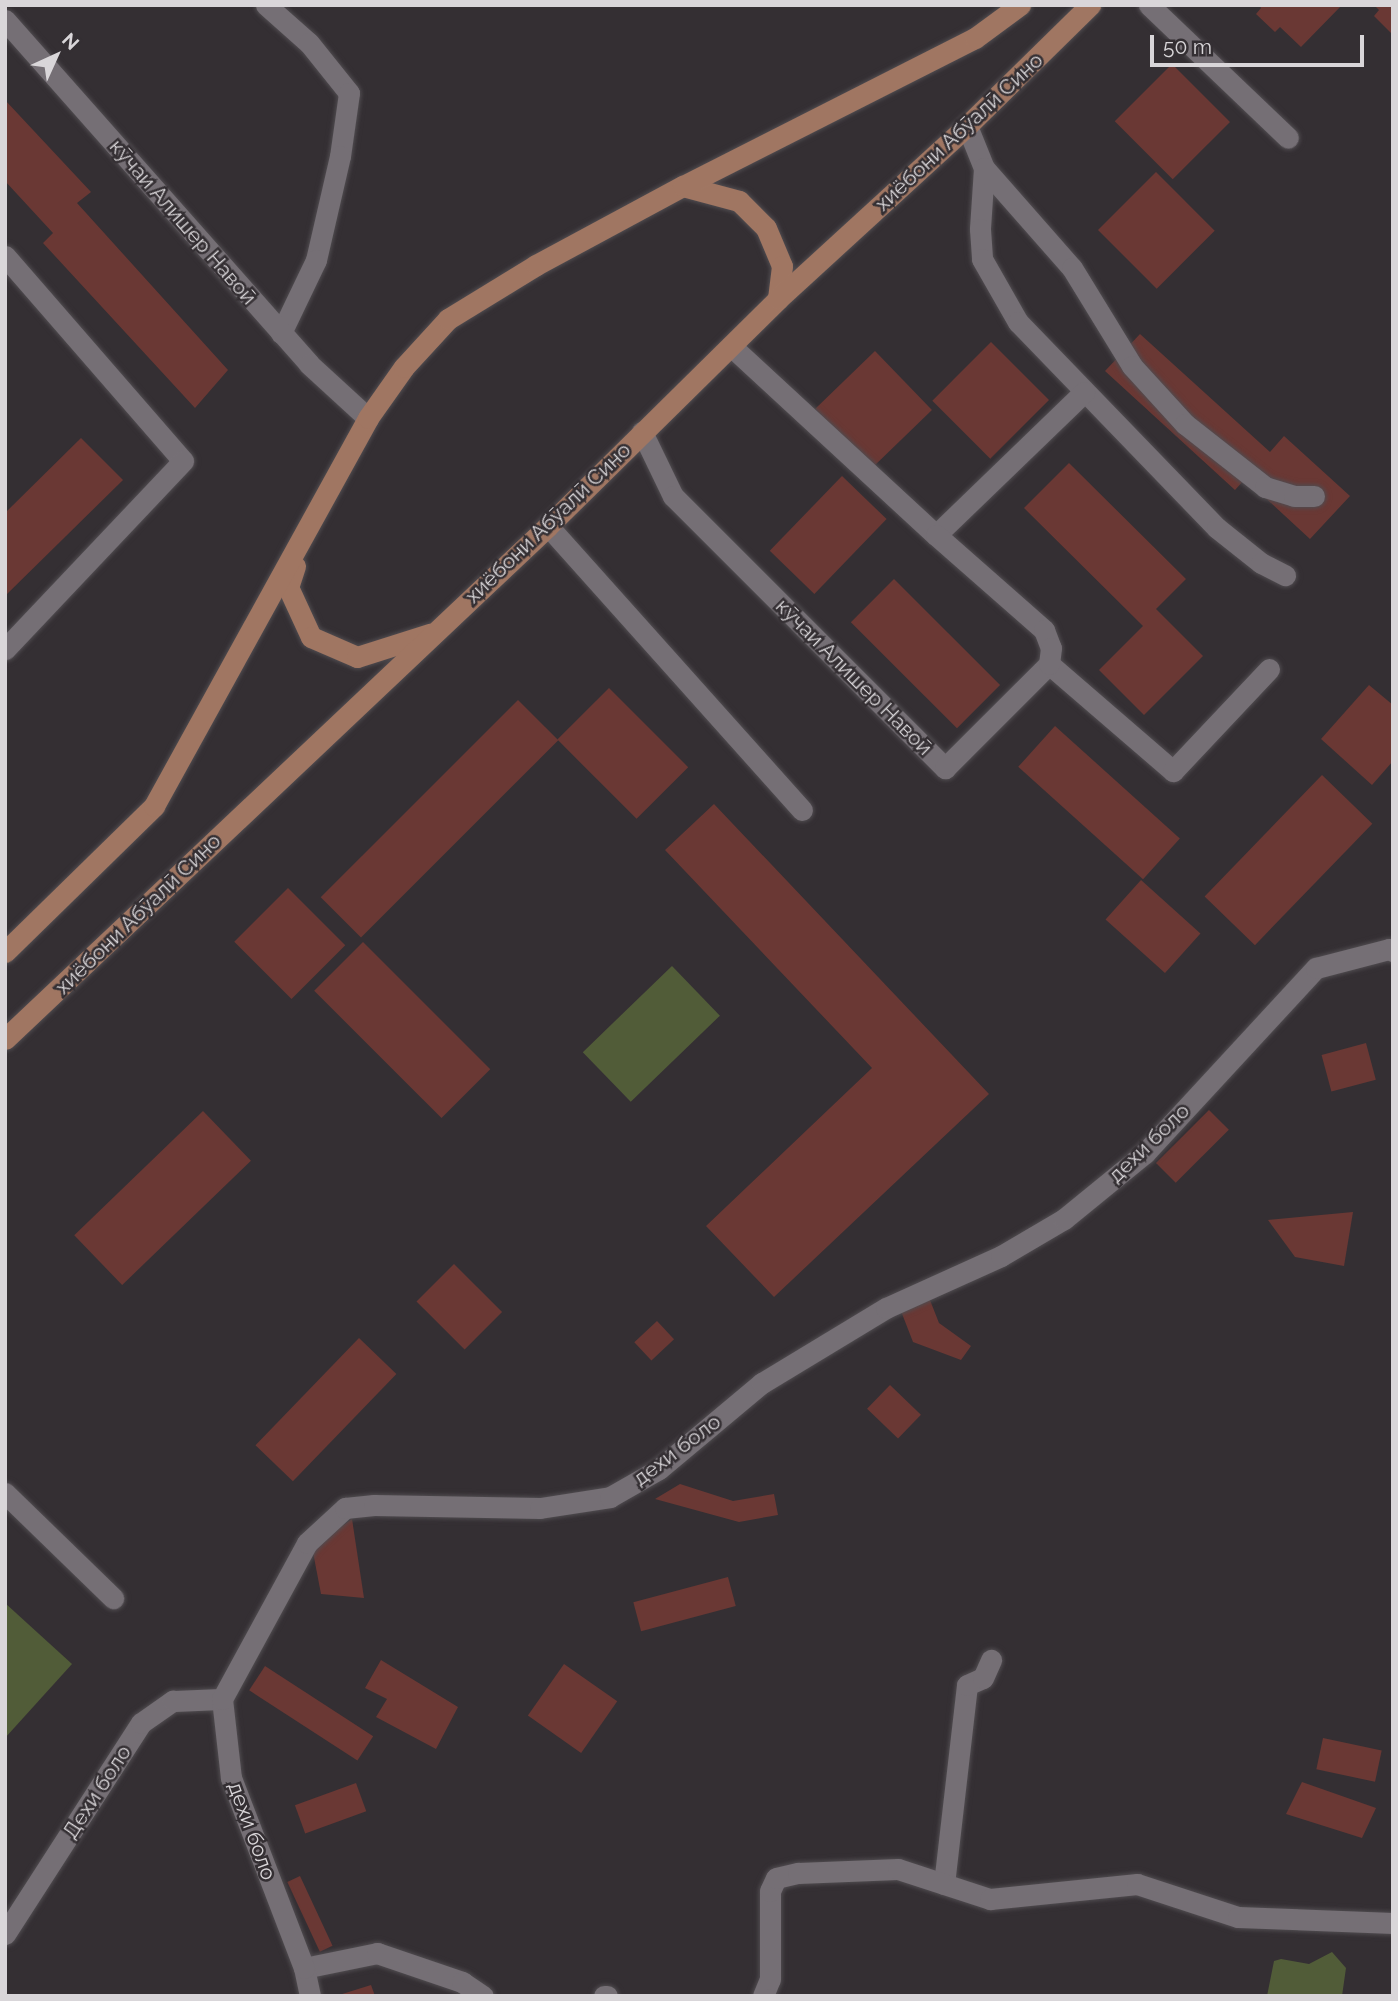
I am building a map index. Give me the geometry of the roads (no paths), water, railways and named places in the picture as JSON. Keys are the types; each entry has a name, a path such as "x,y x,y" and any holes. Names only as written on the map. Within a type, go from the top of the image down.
{"main road":[{"path":"7,947 154,806 368,418 404,367 448,319 536,265 683,186 975,38 1020,5"},
{"name":"хиёбони Абӯалӣ Сино","path":"5,1039 548,526 778,299 967,126 1090,5"},
{"path":"683,186 739,201 766,228 782,266 778,299"},
{"path":"305,534 288,587 311,637 357,657 433,632"}],"street":[{"path":"266,5 309,43 349,93 340,156 316,260 281,333"},
{"path":"1149,5 1288,138"},
{"name":"кӯчаи Алишер Навоӣ","path":"5,19 309,364 368,418"},
{"path":"967,126 984,168 1072,268 1132,366 1185,424 1265,487 1294,496 1314,496"},
{"path":"984,168 980,229 982,259 1018,322 1217,528 1261,563 1285,575"},
{"path":"5,256 183,461 5,649"},
{"path":"731,346 936,535 1044,630 1051,648 1049,664 1173,771 1269,669"},
{"path":"936,535 1084,392"},
{"name":"кӯчаи Алишер Навоӣ","path":"642,432 673,496 945,768 1049,664"},
{"path":"548,526 802,810"},
{"name":"дехи боло","path":"310,1996 304,1968 231,1778 222,1699 307,1543 345,1508 374,1505 540,1508 610,1497 659,1469 762,1383 886,1308 1000,1256 1064,1219 1145,1153 1316,968 1389,949 1393,951"},
{"path":"5,1493 113,1598"},
{"path":"944,1884 967,1685 983,1678 992,1660"},
{"name":"Дехи боло","path":"5,1934 141,1723 173,1701 222,1699"},
{"path":"762,1996 770,1979 770,1891 776,1878 798,1873 898,1869 990,1899 1137,1884 1238,1917 1393,1923"},
{"path":"304,1968 377,1953 462,1982 483,1996"}]}
